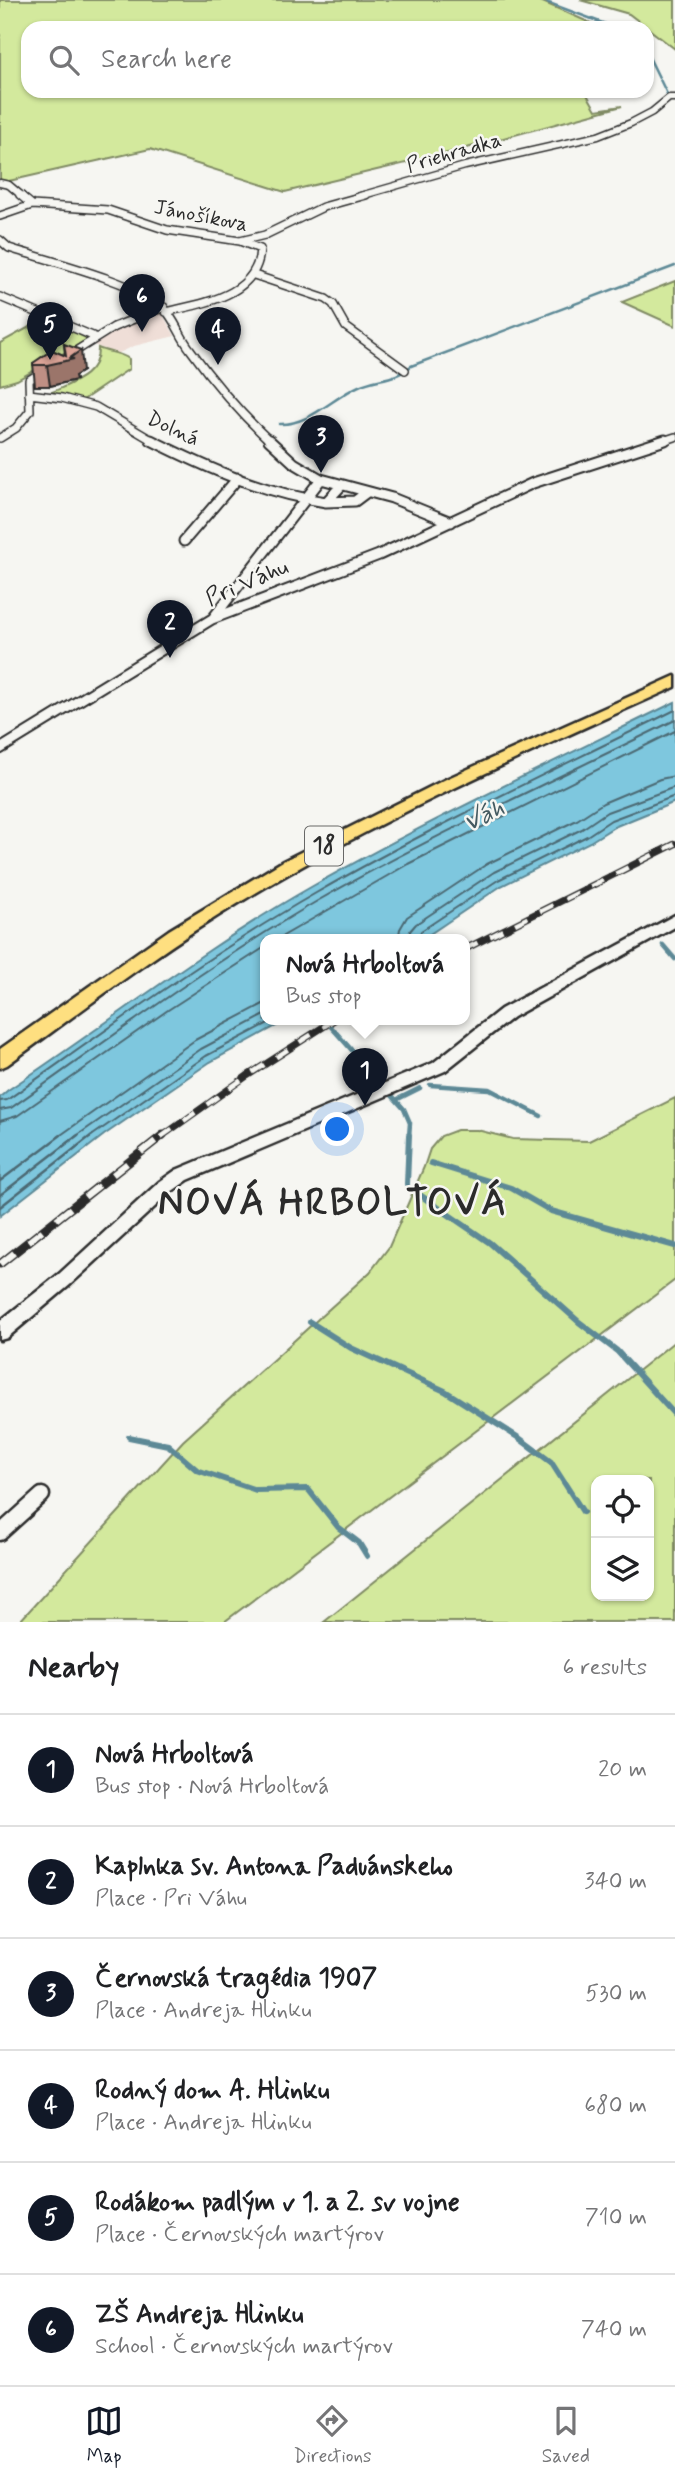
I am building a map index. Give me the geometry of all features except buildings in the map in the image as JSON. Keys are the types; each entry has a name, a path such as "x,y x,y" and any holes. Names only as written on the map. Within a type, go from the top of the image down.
{"main road":[{"name":"18","path":"0,1060 107,983 233,898 318,849 419,796 675,681"}],"street":[{"name":"Priehradka","path":"240,241 252,240 323,207 465,166 598,136 669,104 668,98 675,98"},
{"path":"0,183 17,191 32,205 0,216"},
{"name":"Jánošíkova","path":"32,205 100,208 167,230 240,241 261,249 260,268 254,275"},
{"path":"261,249 280,228"},
{"path":"4,244 134,288 165,310 189,348 239,412 286,457 321,479 392,498 451,522"},
{"path":"62,359 95,337 165,310 222,295 254,275 326,299 333,304 346,327 405,370"},
{"path":"0,297 95,337"},
{"path":"0,438 23,422 30,411 29,380 52,365"},
{"name":"Dolná","path":"29,394 51,395 100,409 167,448 238,478 304,500 355,501 367,492"},
{"name":"Pri Váhu","path":"0,749 212,619 379,555 533,482 675,437"},
{"path":"184,541 238,478"},
{"path":"212,619 321,479"},
{"path":"326,502 341,486"},
{"path":"0,1332 65,1279 164,1187 181,1175 439,1067 507,1013 675,920"},
{"path":"0,1533 42,1495"}],"shaded area":[{"path":"160,310 175,336 134,346 117,354 91,344 119,327"}],"green space":[{"path":"0,0 538,0 586,21 21,21 21,98 589,98 596,110 622,106 452,152 285,192 150,149 0,183"},
{"path":"580,0 675,0 675,49 654,33 654,21 638,21 629,14"},
{"path":"675,281 675,326 622,302"},
{"path":"46,318 88,339 17,380 0,385 0,343"},
{"path":"98,348 129,359 129,369 83,400 50,393 75,382 89,372 97,358"},
{"path":"675,1098 675,1280 224,1622 19,1622 183,1441 370,1272 389,1247 430,1149 441,1136 457,1130 477,1130 513,1139 589,1141"},
{"path":"675,1341 675,1622 324,1622"}],"water":[{"name":"Váh","path":"675,702 675,802 614,827 590,842 501,886 430,934 260,934 260,1025 278,1025 210,1062 104,1135 0,1216 0,1097 195,960 272,910 446,815"}],"waterway":[{"path":"541,0 597,21"},
{"path":"654,67 668,96"},
{"path":"279,424 311,416 366,383 393,376 411,366 675,266"},
{"path":"663,945 675,959"},
{"path":"329,1025 396,1100"},
{"path":"430,1085 489,1089 541,1116"},
{"path":"396,1100 420,1088"},
{"path":"396,1100 404,1109 410,1123 409,1137"},
{"path":"407,1184 409,1135"},
{"path":"431,1163 511,1188 551,1211 675,1246"},
{"path":"417,1193 490,1243 579,1322 617,1351 675,1415"},
{"path":"310,1322 351,1348 445,1391 519,1438 551,1462 583,1512"},
{"path":"129,1437 168,1445 197,1470 256,1490 308,1489 338,1527 359,1543 367,1556"}],"railway":[{"path":"470,946 675,844"},
{"path":"161,1137 247,1076 326,1025"},
{"path":"0,1264 163,1135"}],"place":[{"name":"ZŠ Andreja Hlinku","path":"142,332"},
{"name":"Rodákom padlým v 1. a 2. sv vojne","path":"50,360"},
{"name":"Rodný dom A. Hlinku","path":"218,365"},
{"name":"Černovská tragédia 1907","path":"321,473"},
{"name":"Kaplnka sv. Antona Paduánskeho","path":"170,658"},
{"name":"Nová Hrboltová","path":"365,1106"}],"district":[{"name":"NOVÁ HRBOLTOVÁ","path":"333,1203"}]}
